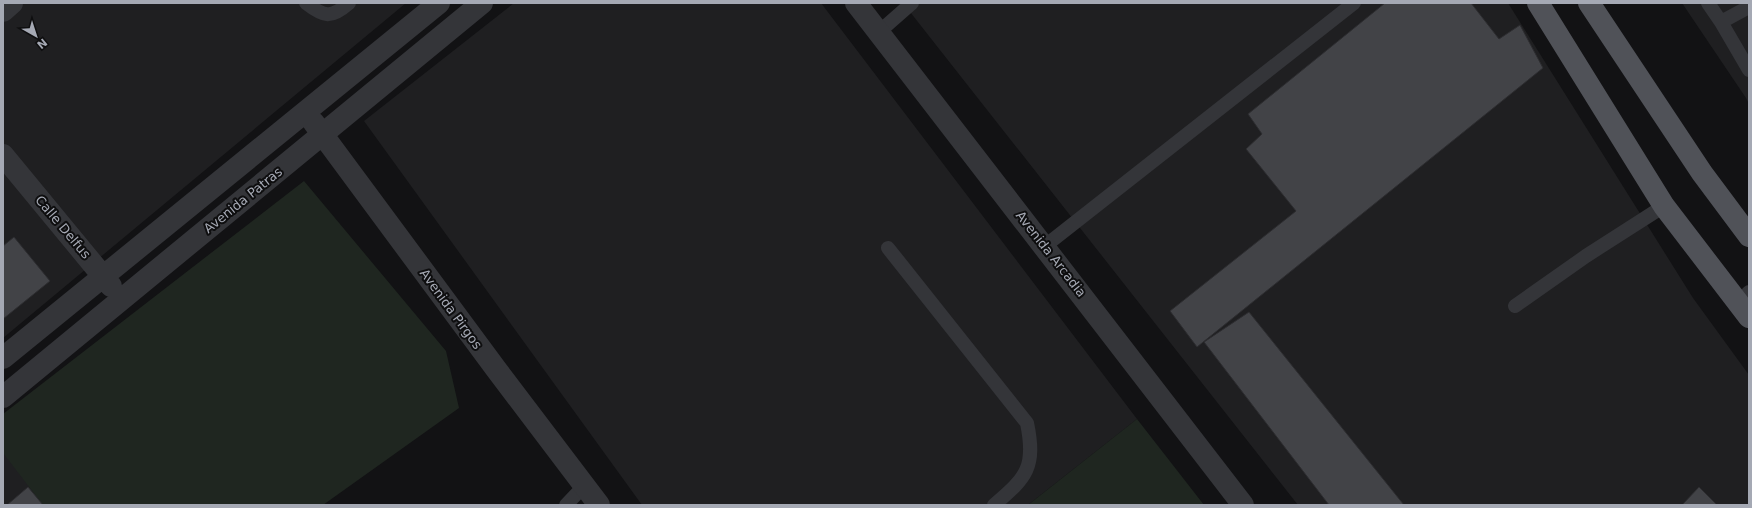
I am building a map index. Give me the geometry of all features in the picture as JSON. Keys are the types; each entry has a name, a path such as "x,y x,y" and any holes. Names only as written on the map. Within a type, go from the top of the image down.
{"main road":[{"path":"1538,3 1664,206 1745,304"},
{"path":"1589,3 1702,173 1749,236"}],"street":[{"path":"3,10 12,3"},
{"path":"3,358 102,275 440,3"},
{"name":"Avenida Patras","path":"3,397 482,3"},
{"name":"Avenida Arcadia","path":"856,3 1244,505"},
{"name":"Avenida Pirgos","path":"306,111 496,369 599,505"},
{"name":"Calle Delfus","path":"6,164 122,300"}],"lane":[{"path":"306,3 318,13 329,15 338,13 350,3"},
{"path":"879,32 912,3"},
{"path":"1045,246 1354,3"},
{"path":"1708,3 1749,70"},
{"path":"1721,22 1749,7"},
{"path":"1515,306 1664,206"},
{"path":"888,248 1028,423 1032,445 1029,466 1015,488 994,505"},
{"path":"566,505 585,485"}],"shaded area":[{"path":"3,3 406,3 3,338"},
{"path":"514,3 821,3 1137,419 1028,505 642,505 364,121"},
{"path":"903,3 1508,3 1693,298 1749,375 1749,505 1298,505"},
{"path":"1682,3 1749,3 1749,104 1746,98"},
{"path":"304,181 446,351 459,408 323,505 43,505 3,453 3,414"},
{"path":"1137,419 1204,505 1028,505"},
{"path":"3,444 52,505 3,505"}],"building":[{"path":"1385,3 1471,3 1499,39 1520,25 1543,68 1197,347 1170,311 1296,211 1246,149 1262,134 1248,114"},
{"path":"14,237 50,281 3,319 3,246"},
{"path":"1249,312 1404,505 1329,505 1204,342"},
{"path":"28,487 43,505 7,505"},
{"path":"1699,487 1717,505 1682,505"}]}
